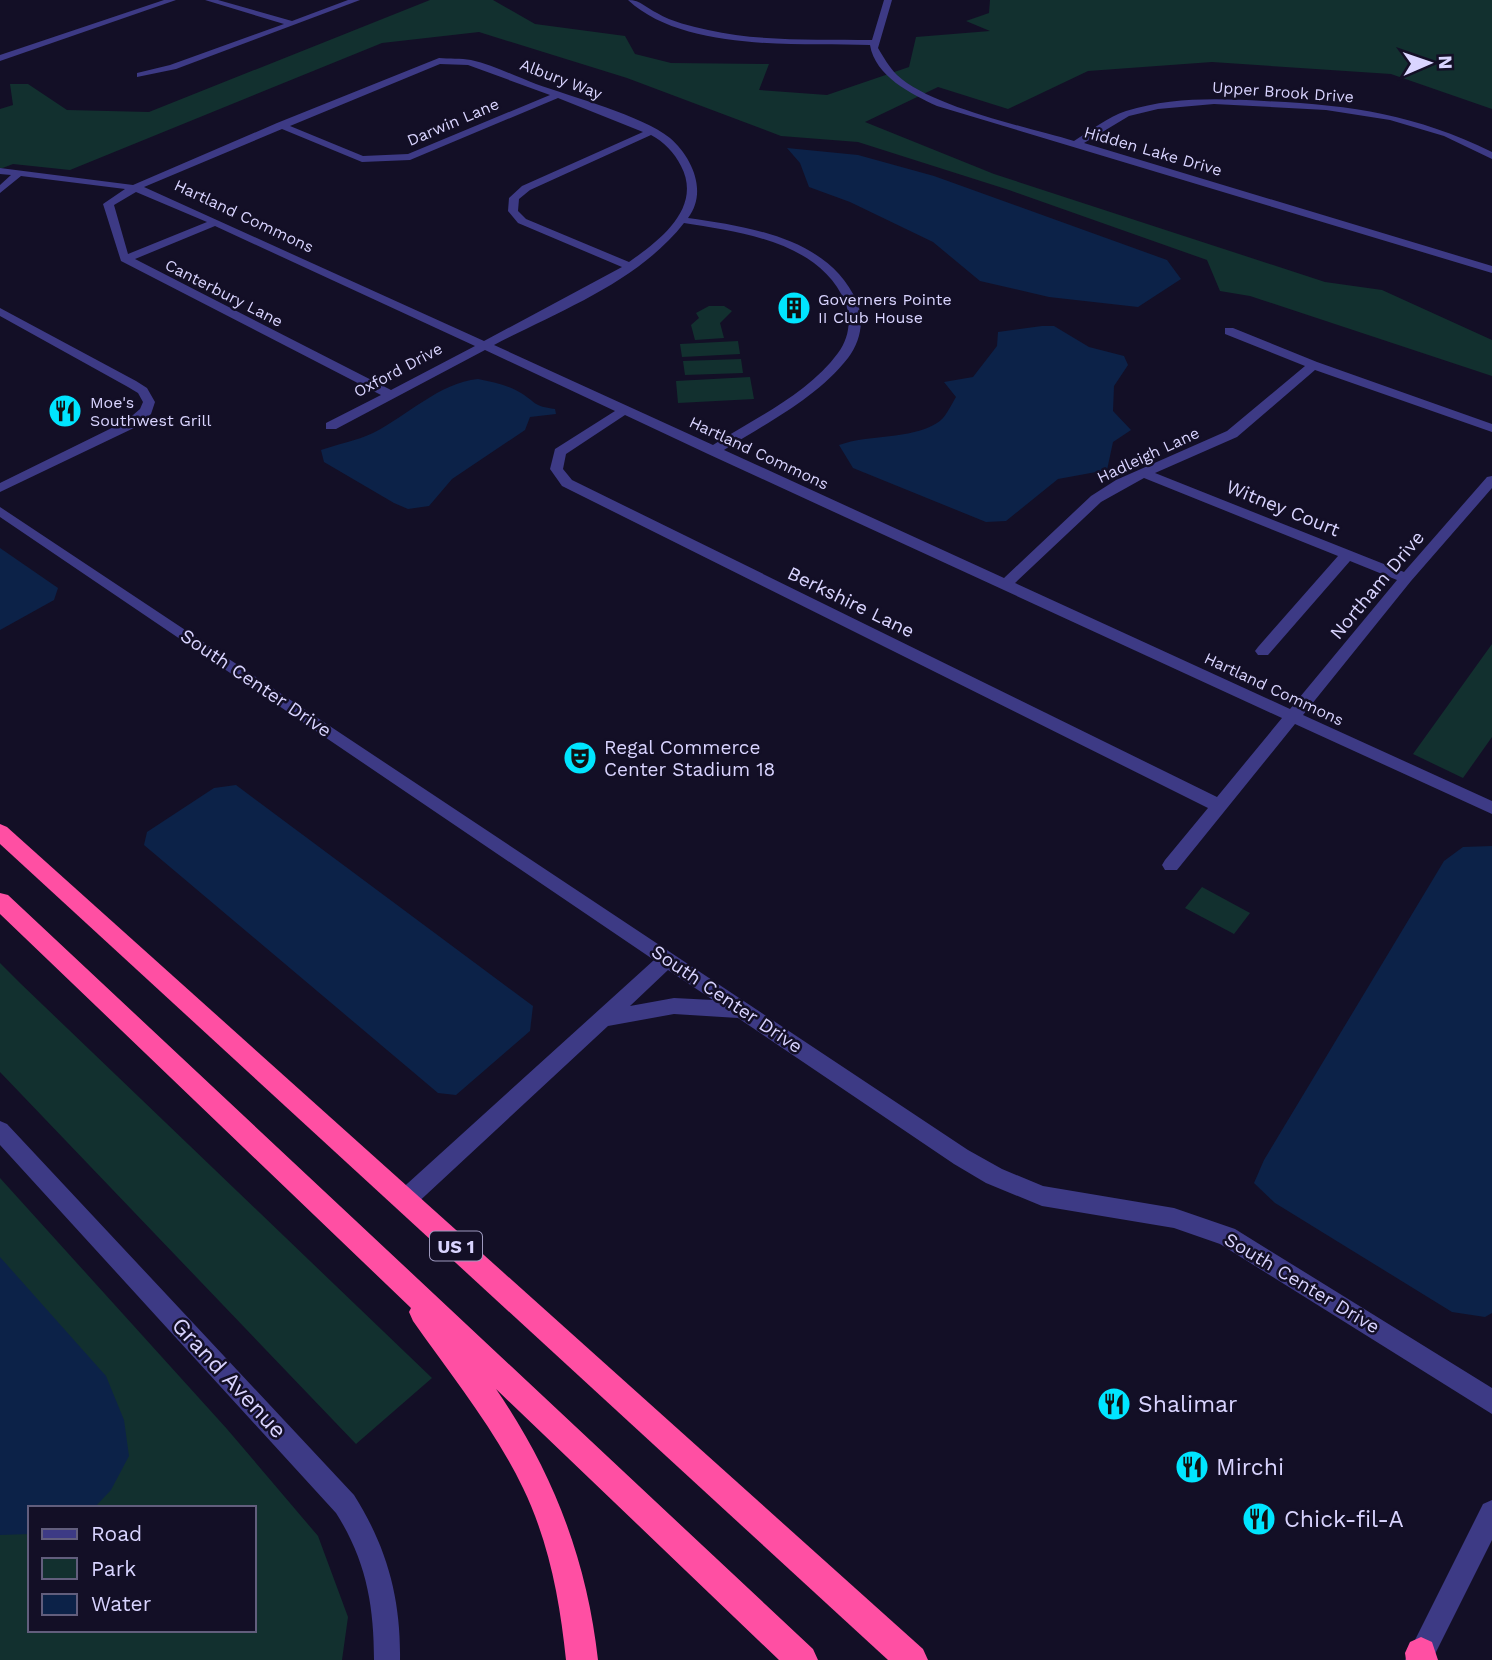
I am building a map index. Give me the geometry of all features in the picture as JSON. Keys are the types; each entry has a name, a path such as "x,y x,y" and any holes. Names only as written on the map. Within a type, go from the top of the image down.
{"highway":[{"name":"US 1","path":"0,832 912,1660"},
{"path":"0,901 802,1660"},
{"path":"398,1276 498,1420 532,1474 546,1504 567,1566 582,1660"}],"street":[{"path":"0,58 172,0"},
{"path":"209,0 294,23"},
{"path":"140,75 173,67 356,0"},
{"path":"632,0 645,10 673,22 732,37 876,43 888,0"},
{"name":"Hidden Lake Drive","path":"876,43 874,48 883,67 899,84 940,104 1492,270"},
{"name":"Albury Way","path":"136,187 439,61 480,65 650,132 673,147 690,173 692,200 682,220 662,244 631,267 482,345"},
{"name":"Darwin Lane","path":"280,125 362,159 392,160 410,158 557,95"},
{"name":"Upper Brook Drive","path":"1073,145 1126,114 1158,106 1214,101 1326,107 1391,117 1447,134 1492,156"},
{"path":"631,267 522,221 513,211 514,198 526,188 650,132"},
{"name":"Hartland Commons","path":"0,171 136,187 1492,808"},
{"path":"0,190 17,175"},
{"path":"136,187 108,204 125,259 216,222"},
{"path":"682,220 753,233 800,251 832,271 842,282 851,300 855,319 853,338 848,348 823,375 713,451"},
{"name":"Canterbury Lane","path":"125,259 390,394"},
{"path":"0,310 132,384 146,394 149,402 146,411 131,424 0,488"},
{"path":"1229,331 1313,365 1492,428"},
{"name":"Oxford Drive","path":"331,426 482,345"},
{"name":"Hadleigh Lane","path":"1005,585 1096,499 1121,483 1232,434 1313,365"},
{"name":"Berkshire Lane","path":"625,410 560,452 555,462 557,474 567,483 1219,806"},
{"name":"Witney Court","path":"1146,474 1406,579"},
{"name":"Northam Drive","path":"1171,865 1406,579 1492,480"},
{"name":"South Center Drive","path":"0,511 994,1176 1042,1196 1174,1218 1227,1236 1492,1402"},
{"path":"1263,651 1347,555"},
{"path":"405,1200 668,959"},
{"path":"602,1019 674,1006 743,1010"},
{"name":"Grand Avenue","path":"0,1130 345,1504 369,1541 377,1563 384,1601 387,1660"},
{"path":"1420,1658 1492,1513"}],"green space":[{"path":"430,0 493,0 535,24 625,36 635,54 671,63 769,64 759,90 827,95 909,67 916,37 990,31 966,21 989,13 990,0 1492,0 1492,109 1391,74 1212,62 1088,71 1008,109 938,87 865,122 994,174 1325,282 1382,290 1492,340 1492,376 1250,296 1220,291 1207,260 1009,190 858,142 781,136 627,78 479,32 382,43 70,170 13,164 0,169 0,109 13,105 10,84 28,84 67,110 149,112"},
{"path":"709,306 724,306 732,311 720,323 724,338 695,340 691,325 699,318 696,313"},
{"path":"738,341 740,354 682,357 680,344"},
{"path":"741,359 743,373 685,375 683,361"},
{"path":"750,377 754,399 678,403 676,381"},
{"path":"1492,644 1492,737 1463,778 1413,754"},
{"path":"1202,887 1250,913 1234,934 1185,908"},
{"path":"0,963 432,1378 356,1444 0,1072"},
{"path":"0,1178 227,1429 318,1536 348,1617 342,1660 0,1660"}],"water":[{"path":"787,148 858,155 934,176 1167,260 1181,279 1138,307 1049,297 980,281 933,242 850,202 809,187 800,163"},
{"path":"1054,326 1089,347 1124,356 1128,365 1114,386 1113,411 1131,430 1113,442 1107,470 1058,479 1006,521 986,522 853,468 839,445 863,439 902,435 937,423 956,397 944,382 973,377 997,346 998,332"},
{"path":"478,379 511,388 539,405 555,409 556,414 530,417 525,430 452,479 429,506 408,509 324,462 321,450 373,433 437,393"},
{"path":"0,548 58,588 54,600 0,630"},
{"path":"236,785 533,1006 530,1031 456,1095 438,1093 144,845 147,832 214,788"},
{"path":"1492,846 1492,1313 1485,1317 1452,1312 1275,1203 1254,1183 1264,1160 1444,861 1463,847"},
{"path":"0,1257 106,1376 124,1420 129,1456 111,1490 96,1506 28,1506 28,1534 0,1535"}],"place":[{"name":"Governers Pointe II Club House","path":"794,308"},
{"name":"Moe's Southwest Grill","path":"65,411"},
{"name":"Regal Commerce Center Stadium 18","path":"580,758"},
{"name":"Shalimar","path":"1114,1404"},
{"name":"Mirchi","path":"1192,1467"},
{"name":"Chick-fil-A","path":"1259,1519"}]}
